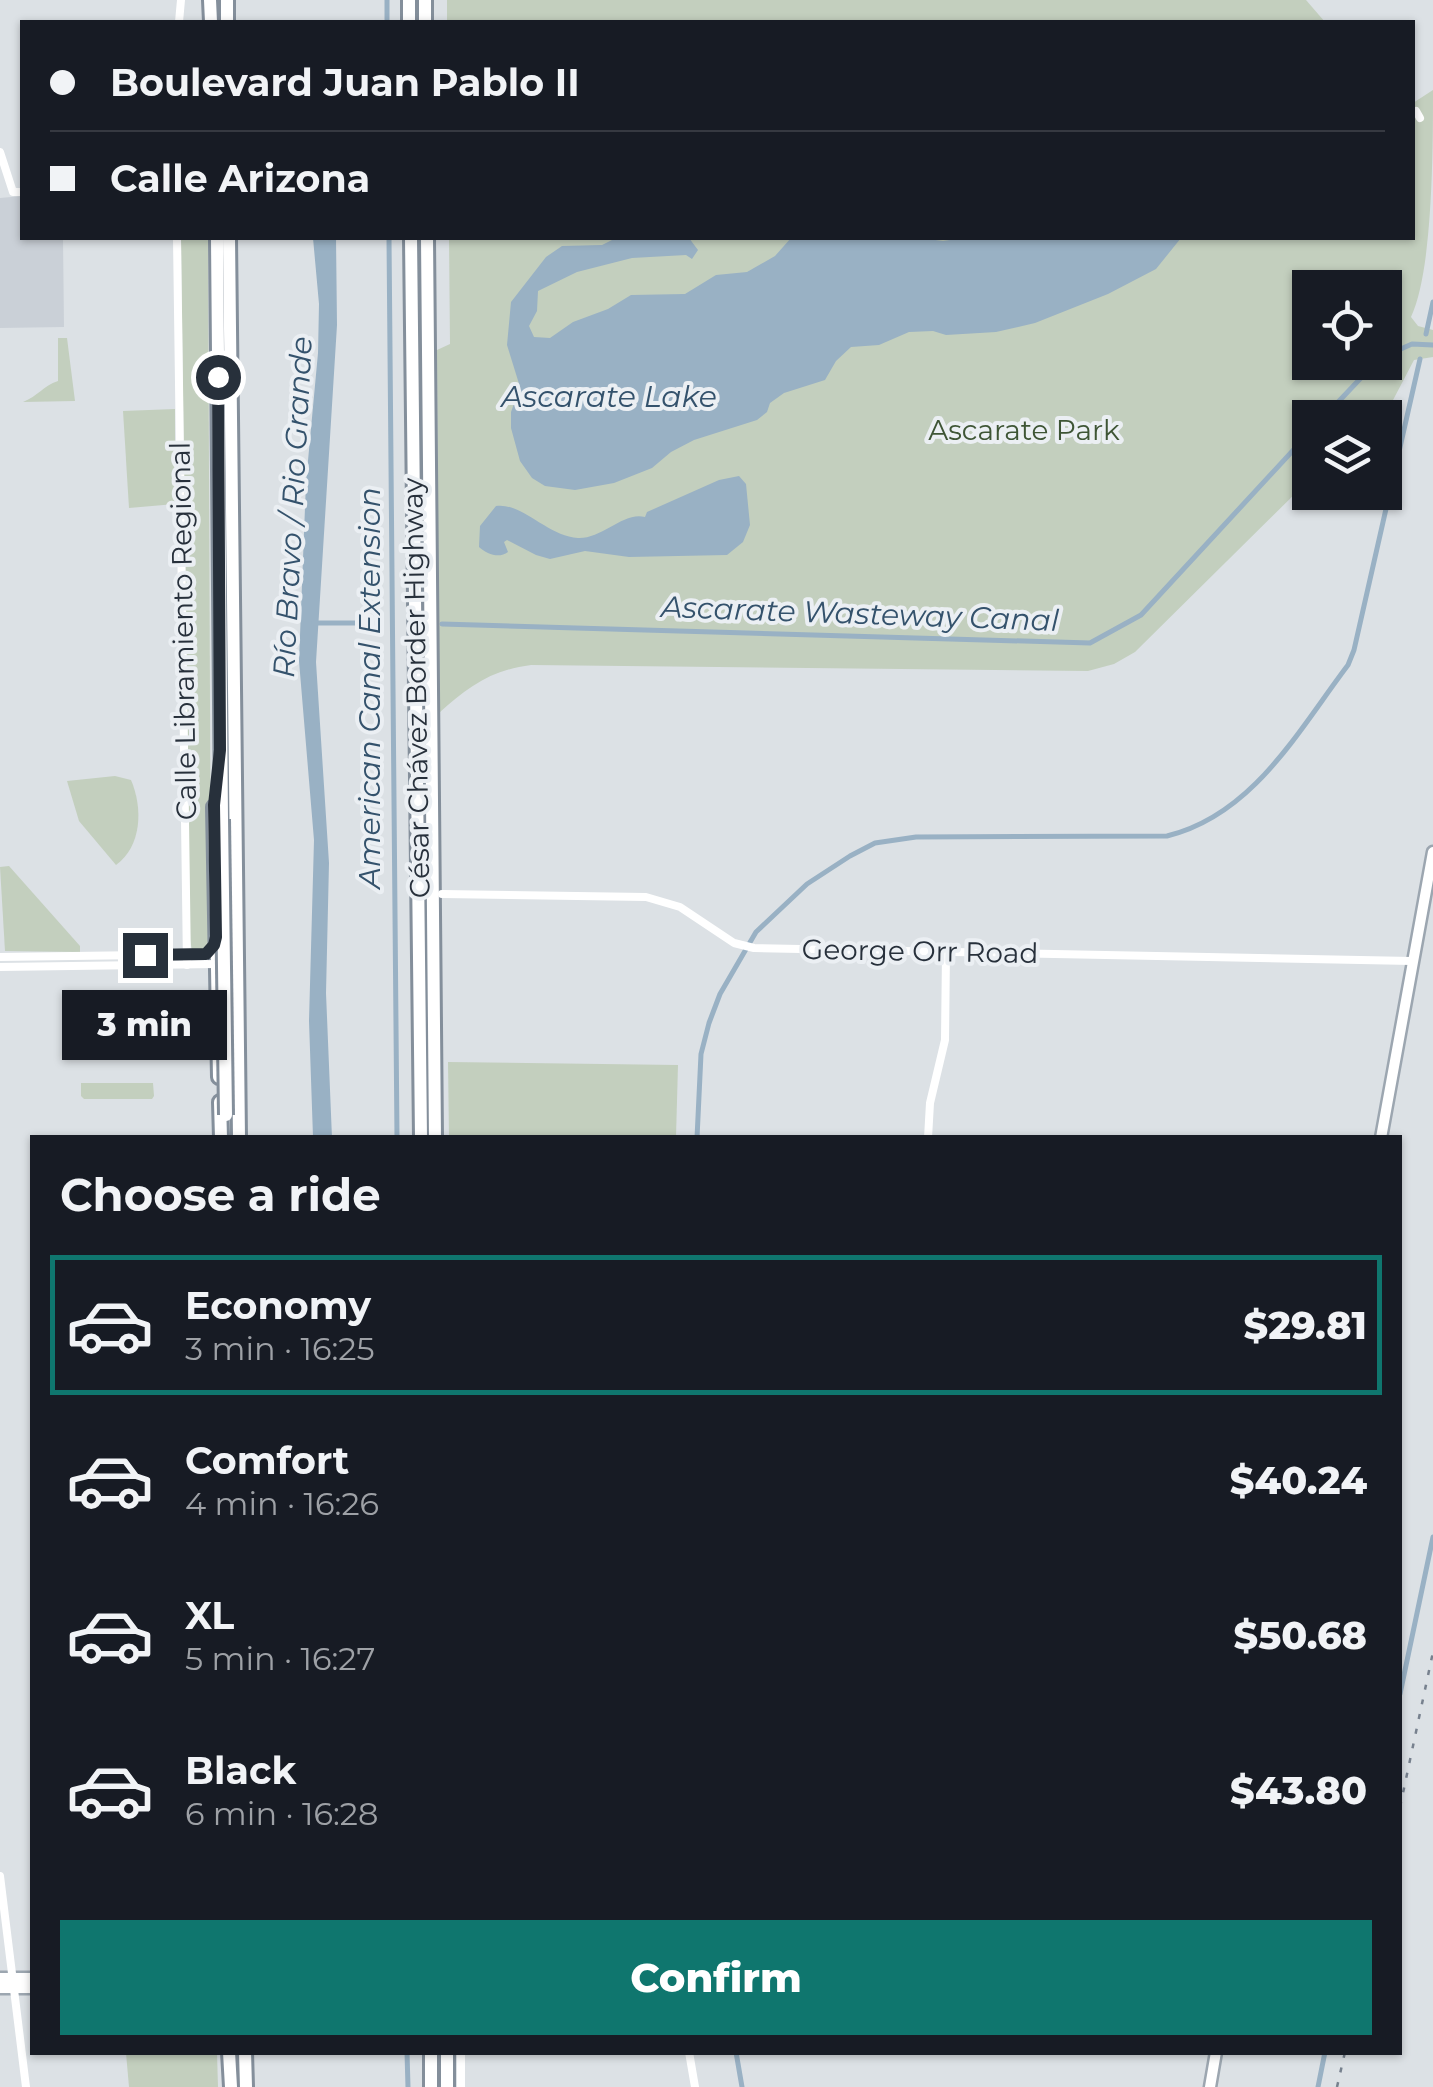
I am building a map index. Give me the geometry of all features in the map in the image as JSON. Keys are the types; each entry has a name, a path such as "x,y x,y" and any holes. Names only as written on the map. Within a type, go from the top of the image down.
{"highway":[{"path":"217,240 223,1135"},
{"path":"229,240 239,1135"},
{"name":"César Chávez Border Highway","path":"411,240 421,1135"},
{"name":"César Chávez Border Highway","path":"427,240 436,1135"},
{"path":"220,750 214,805 216,937 212,972 217,989 223,1135"},
{"path":"213,959 227,944 229,889 236,862"},
{"path":"213,959 226,967 231,1012 238,1031"},
{"path":"230,2055 242,2087"},
{"path":"242,2087 245,2055"},
{"path":"431,2055 431,2087"},
{"path":"446,2055 447,2087"}],"main road":[{"path":"1382,1135 1433,852"},
{"path":"0,1978 30,1987"},
{"path":"0,1988 30,1979"},
{"path":"1210,2087 1215,2055"}],"street":[{"path":"0,152 18,192"},
{"name":"Calle Libramiento Regional","path":"177,240 187,960"},
{"name":"George Orr Road","path":"442,894 656,899 680,906 746,946 1412,961"},
{"path":"928,1135 930,1103 945,1040 946,952"},
{"path":"0,957 187,960"},
{"path":"0,968 213,959"},
{"path":"0,1876 26,2087"},
{"path":"461,2055 461,2087"},
{"path":"690,2055 695,2087"}],"shaded area":[{"path":"20,196 20,240 63,240 64,327 0,328 0,198"}],"green space":[{"path":"447,0 1306,0 1323,20 447,20"},
{"name":"Ascarate Park","path":"1433,90 1428,240 1411,317 1418,326 1433,330 1433,357 1414,360 1393,400 1292,400 1292,497 1135,652 1114,664 1088,671 531,665 481,681 439,713 437,350 450,344 449,240 1415,240 1415,102"},
{"path":"181,240 208,240 211,940 203,950 192,950"},
{"path":"58,338 67,338 75,401 23,402 58,381"},
{"path":"175,409 175,504 129,508 123,411"},
{"path":"115,776 131,780 138,814 131,848 116,865 79,821 67,781"},
{"path":"9,866 80,946 80,952 5,951 0,867"},
{"path":"448,1062 678,1065 676,1135 449,1135"},
{"path":"81,1083 153,1083 154,1096 84,1099"},
{"path":"126,2055 217,2055 218,2087 129,2087"}],"water":[{"path":"313,240 336,240 337,325 316,662 329,863 326,993 332,1135 313,1135 309,1021 314,840 299,661 306,482 319,304"},
{"name":"Ascarate Lake","path":"612,240 690,240 698,250 692,259 686,255 632,258 577,272 538,291 537,311 529,326 534,337 550,338 573,322 631,295 685,294 716,275 747,272 775,256 789,240 1179,240 1156,269 1108,294 1035,323 996,332 909,332 879,345 851,347 836,361 825,380 784,393 757,420 694,440 652,468 614,483 575,490 545,486 532,478 520,461 511,428 511,412 520,387 507,345 511,302 546,257 562,246 602,245"},
{"name":"Ascarate Lake","path":"739,476 746,484 750,525 743,542 727,555 629,557 585,551 550,559 507,540 504,542 508,552 501,555 489,554 479,547 480,526 496,506 515,509 567,536 587,537 629,518 645,517 647,512 719,480"}],"waterway":[{"name":"American Canal Extension","path":"387,0 387,20"},
{"name":"American Canal Extension","path":"389,240 397,1135"},
{"path":"1426,334 1433,302"},
{"name":"Ascarate Wasteway Canal","path":"1402,348 1412,344 1433,345"},
{"path":"697,1135 701,1054 720,994 756,932 807,884 850,856 875,843 916,837 1167,836 1225,810 1271,767 1348,665 1354,650 1420,359"},
{"name":"Ascarate Wasteway Canal","path":"1340,400 1359,380"},
{"name":"Ascarate Wasteway Canal","path":"442,624 1090,643 1141,615 1292,451"},
{"name":"Ascarate Wasteway Canal","path":"314,623 381,623"},
{"path":"1402,1684 1433,1537"},
{"name":"American Canal Extension","path":"407,2055 408,2087"},
{"path":"737,2055 742,2087"},
{"path":"1318,2087 1324,2055"}],"railway":[{"path":"1402,1798 1433,1652"},
{"path":"1337,2087 1344,2055"}],"route":[{"path":"145,955 206,954 216,937 214,805 220,750 218,377"}],"water label":[{"name":"Río Bravo / Rio Grande","path":"293,507"}]}
